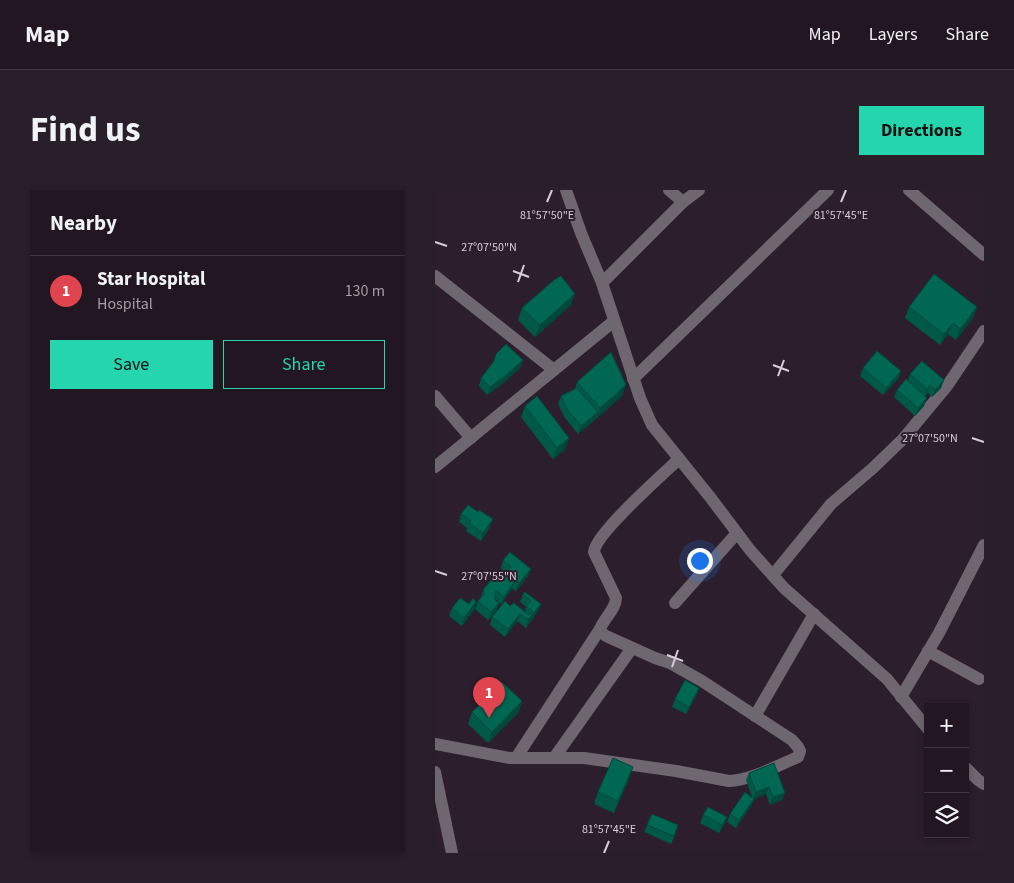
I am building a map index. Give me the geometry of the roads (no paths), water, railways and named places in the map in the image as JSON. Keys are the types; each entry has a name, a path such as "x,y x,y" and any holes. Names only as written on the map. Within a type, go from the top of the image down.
{"street":[{"path":"565,190 602,283 633,379 652,425 737,534 784,588 887,679 924,724"},
{"path":"669,190 683,202"},
{"path":"602,283 683,202 699,190"},
{"path":"633,379 827,190"},
{"path":"909,190 984,255"},
{"path":"435,276 554,370"},
{"path":"435,467 614,321"},
{"path":"773,575 831,504 903,439 947,386 984,331"},
{"path":"435,396 471,438"},
{"path":"516,758 616,603 616,598 594,552 594,548 628,507 679,459"},
{"path":"675,603 737,534"},
{"path":"901,697 943,624 984,545"},
{"path":"755,716 814,614"},
{"path":"435,744 510,758 584,758 676,771 729,781 750,777 798,757 800,754 798,747 792,740 702,681 670,662 655,658 606,636 600,629"},
{"path":"555,758 632,648"},
{"path":"928,651 979,679"},
{"path":"969,771 984,784"},
{"path":"435,772 453,853"}],"place":[{"name":"Star Hospital","path":"489,718"}]}
